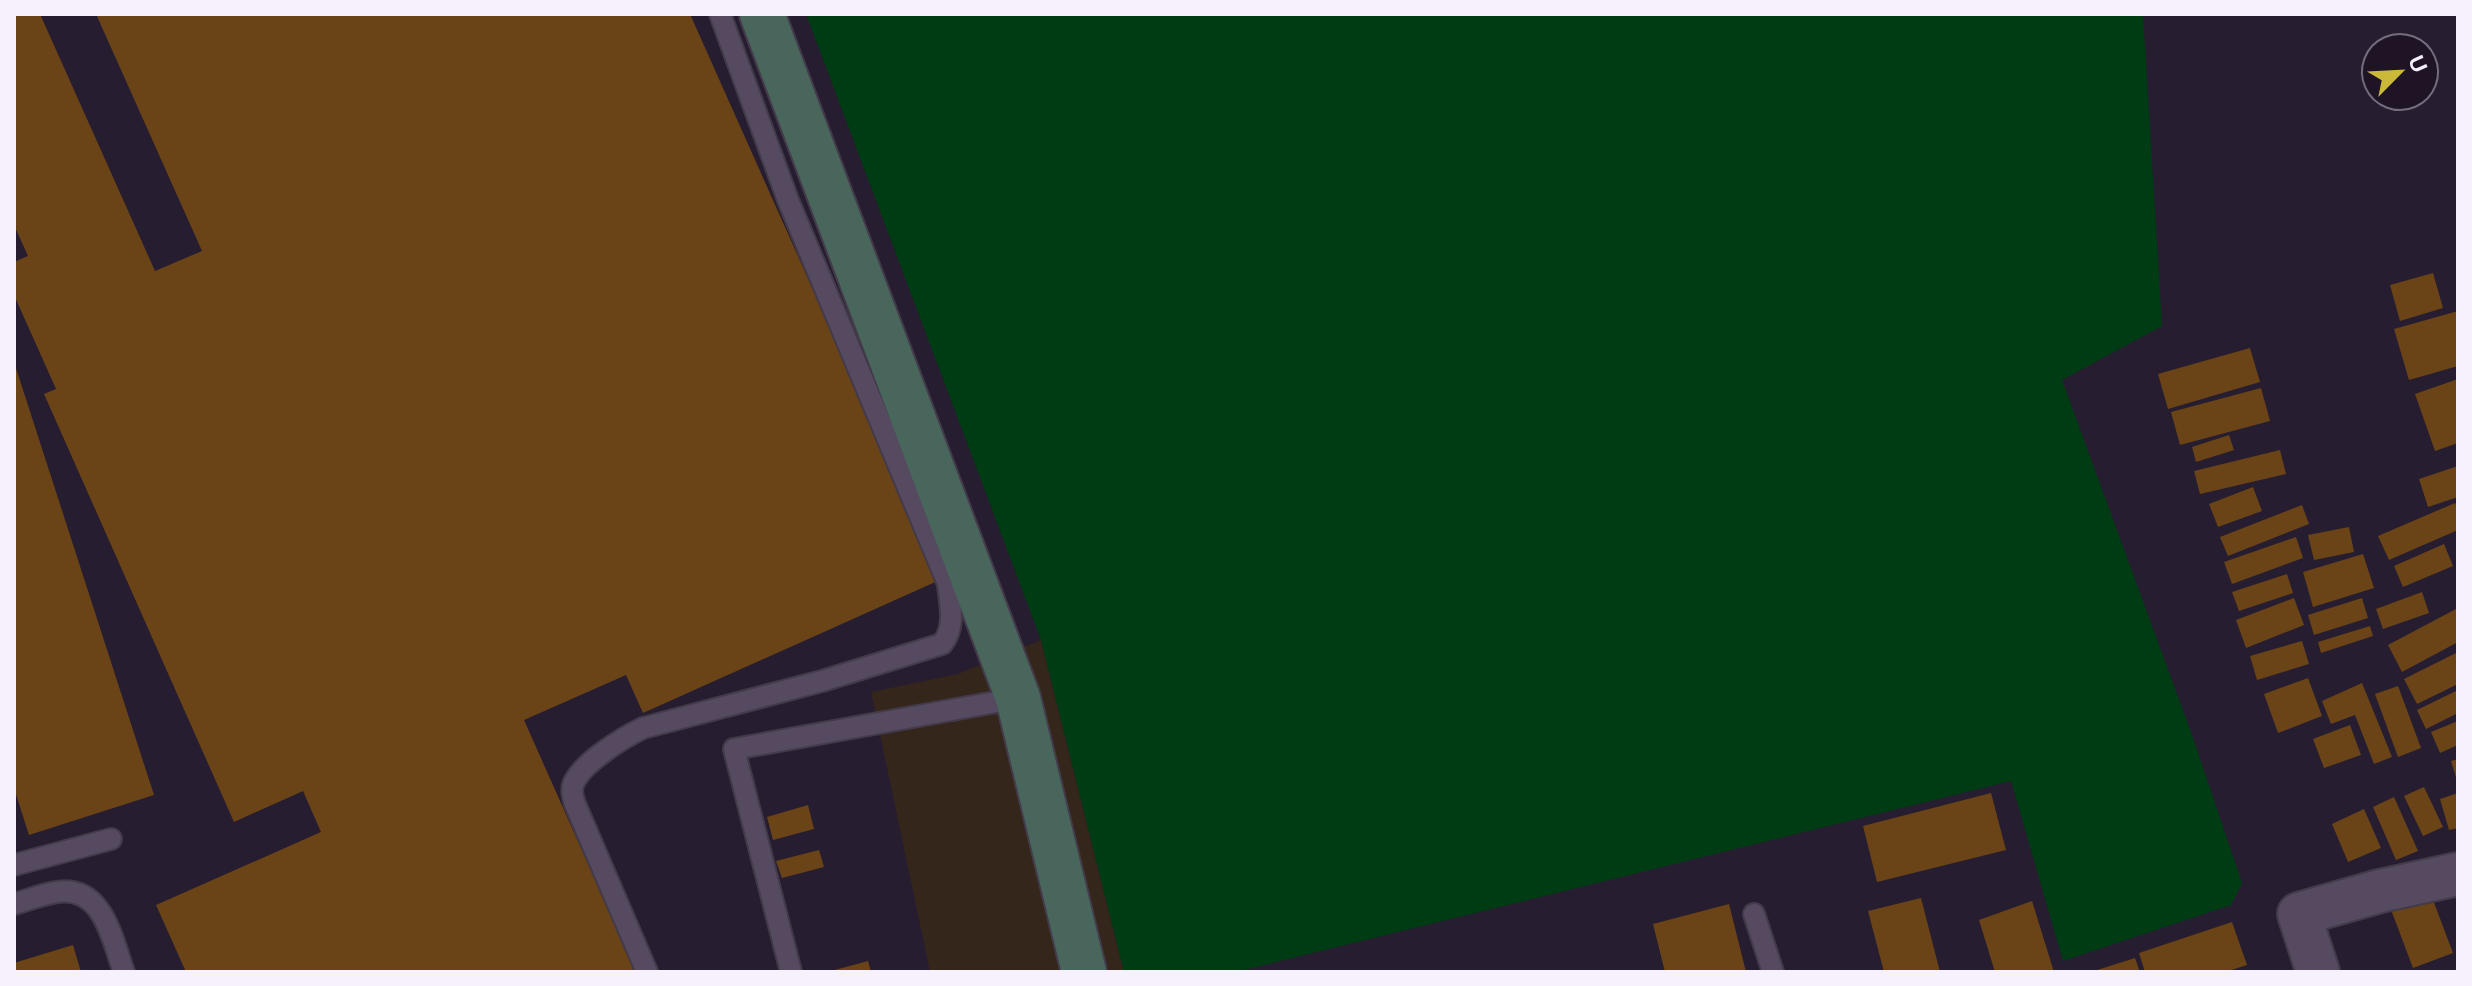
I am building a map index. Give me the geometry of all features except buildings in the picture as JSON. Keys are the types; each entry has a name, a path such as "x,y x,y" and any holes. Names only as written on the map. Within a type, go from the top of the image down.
{"street":[{"path":"762,14 1018,698 1084,972"},
{"path":"2318,972 2299,914 2380,891 2458,874"}],"lane":[{"path":"647,972 575,804 571,788 579,773 625,737 643,728 822,681 942,644 949,635 951,624 948,584 788,200 720,14"},
{"path":"791,972 734,749 1018,698"},
{"path":"14,863 111,839"},
{"path":"14,904 60,891 84,894 99,909 124,972"},
{"path":"1754,914 1773,972"}],"shaded area":[{"path":"1041,640 1124,972 930,972 871,692 958,674"}],"green space":[{"path":"806,14 2143,14 2162,326 2062,380 2192,735 2242,883 2231,905 2063,961 2011,781 1236,972 1124,972 1041,640"}]}
